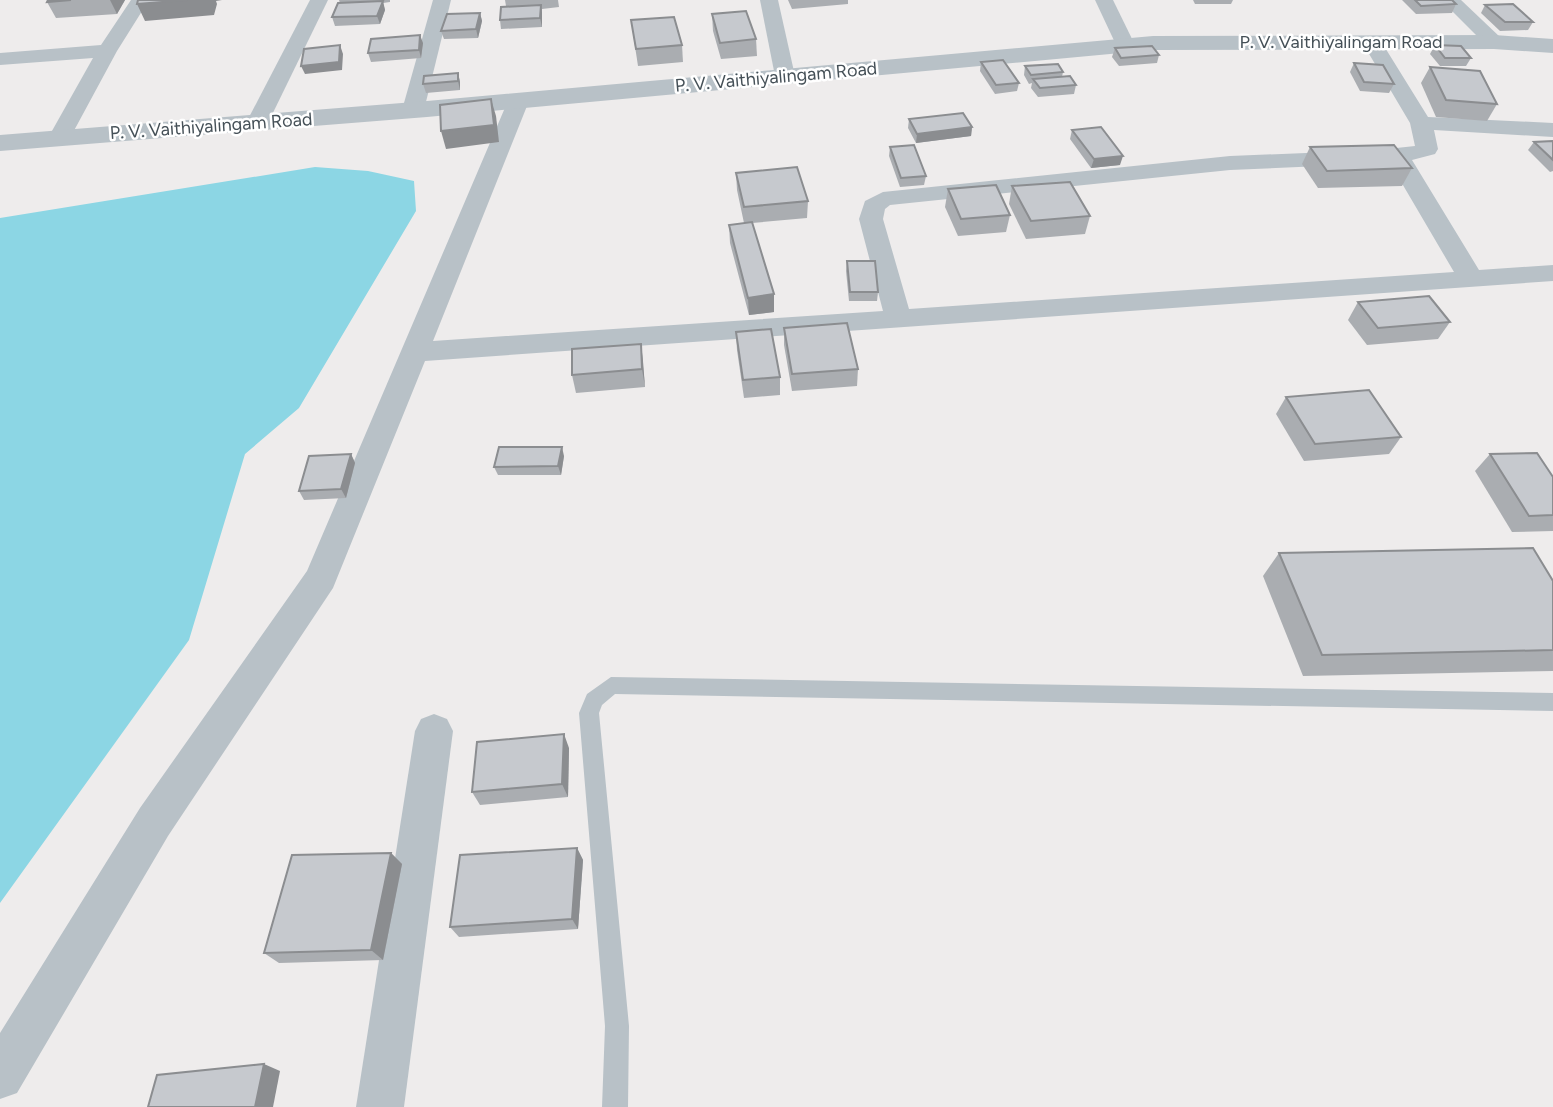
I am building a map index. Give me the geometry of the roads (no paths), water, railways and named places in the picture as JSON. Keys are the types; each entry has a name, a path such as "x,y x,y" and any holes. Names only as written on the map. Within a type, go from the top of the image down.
{"street":[{"path":"59,138 107,51 140,0"},
{"path":"257,123 319,0"},
{"path":"413,110 442,0"},
{"path":"769,0 785,76"},
{"path":"1104,0 1125,46"},
{"path":"1450,0 1494,42"},
{"path":"898,318 872,219 874,206 883,199 1066,178 1240,163 1397,155 1427,149 1421,123 1372,42"},
{"name":"P. V. Vaithiyalingam Road","path":"0,143 518,101 1153,43 1494,42 1553,46"},
{"path":"0,59 107,51"},
{"path":"0,1076 155,822 321,578 518,101"},
{"path":"1421,123 1553,130"},
{"path":"1397,155 1471,278"},
{"path":"416,352 749,336 898,318 1553,273"},
{"path":"380,1107 434,731"}],"lane":[{"path":"615,1107 617,1027 589,713 594,700 611,685 1553,702"}],"water":[{"path":"315,167 368,171 414,181 416,211 299,408 245,454 189,640 0,903 0,218"}]}
